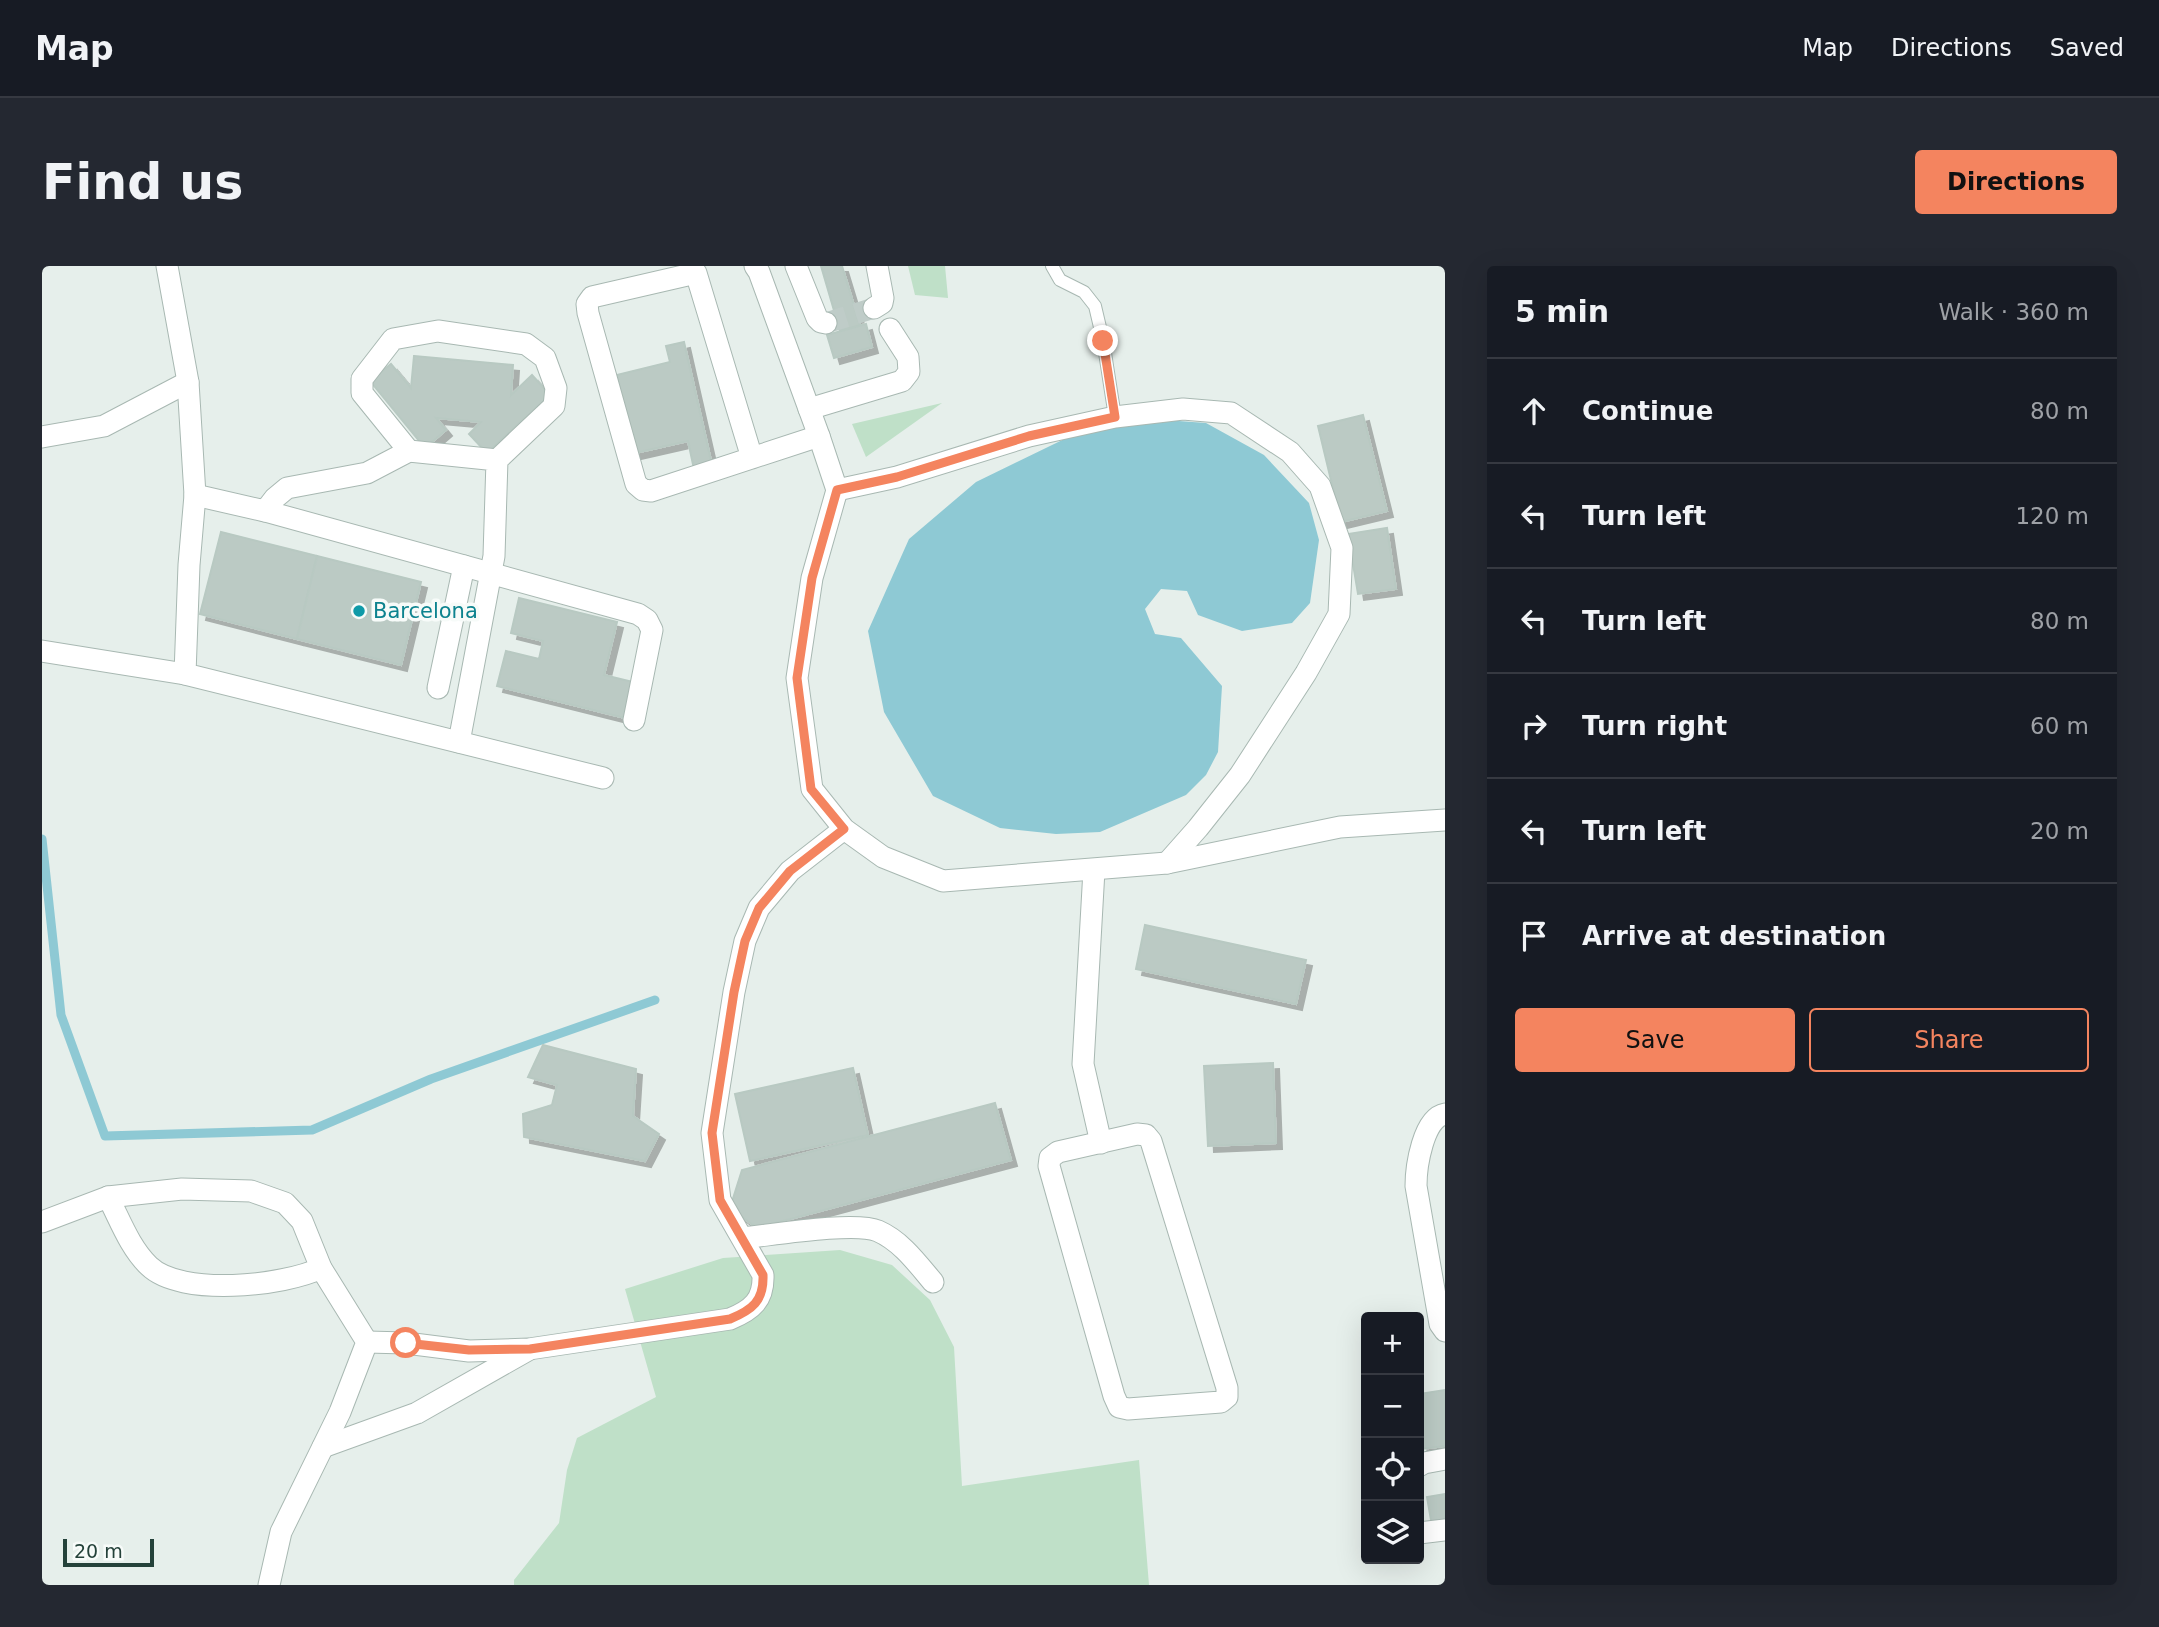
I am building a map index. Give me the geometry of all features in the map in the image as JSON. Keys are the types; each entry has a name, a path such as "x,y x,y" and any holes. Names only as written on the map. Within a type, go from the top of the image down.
{"street":[{"path":"167,266 188,382 195,495 185,674"},
{"path":"874,308 883,298 877,266"},
{"path":"826,323 817,318 796,267 758,272 837,490 812,578 797,678 811,789 844,829 883,858 943,881 1167,863 1340,827 1445,820"},
{"path":"752,458 693,269 592,297 587,304 588,313 636,484 643,490 651,491 752,458 819,436"},
{"path":"809,409 902,382 909,372 908,357 890,329"},
{"path":"409,451 362,393 362,380 393,339 438,331 526,344 545,358 556,388 554,406 497,460 494,556 459,743"},
{"path":"42,437 104,426 188,382"},
{"path":"837,490 897,477 1029,436 1115,417 1183,409 1231,413 1290,452 1320,486 1342,548 1339,614 1306,673 1240,775 1167,863"},
{"path":"265,511 287,488 367,473 409,451 497,460"},
{"path":"195,495 265,511 638,614 648,620 652,630 634,720"},
{"path":"438,688 464,566"},
{"path":"42,651 185,674 603,778"},
{"path":"367,1342 469,1350 530,1349 730,1319 744,1314 756,1304 764,1289 763,1275 720,1200 712,1133 734,992 745,941 759,908 790,871 844,829"},
{"path":"1094,870 1083,1064 1101,1143"},
{"path":"1445,1114 1438,1115 1429,1125 1416,1168 1416,1186 1440,1324 1445,1331"},
{"path":"1137,1134 1146,1135 1151,1141 1227,1388 1227,1397 1221,1402 1128,1409 1119,1407 1049,1166 1050,1158 1058,1152 1101,1143 1137,1134"},
{"path":"42,1222 108,1197 182,1189 251,1191 285,1203 302,1221 320,1268 367,1342"},
{"path":"108,1197 136,1251 151,1268 170,1279 212,1285 264,1283 305,1275 320,1268"},
{"path":"743,1238 842,1227 877,1230 906,1250 933,1282"},
{"path":"269,1585 281,1532 340,1412 367,1342"},
{"path":"323,1447 417,1413 530,1349"},
{"path":"1424,1462 1445,1459"},
{"path":"1424,1532 1445,1530"}],"lane":[{"path":"1052,266 1060,280 1084,292 1095,306 1115,417"}],"green space":[{"path":"908,266 945,266 948,298 915,295"},
{"path":"942,403 866,457 852,424"},
{"path":"840,1250 892,1265 930,1300 954,1347 962,1486 1139,1460 1149,1585 514,1585 514,1580 559,1523 567,1470 577,1438 656,1397 625,1289 723,1258"}],"water":[{"path":"1151,419 1206,423 1264,455 1309,503 1319,540 1310,603 1292,623 1242,631 1198,615 1187,591 1161,589 1145,609 1155,634 1181,638 1222,686 1218,752 1206,775 1186,795 1100,832 1056,834 1000,828 933,796 884,712 868,631 909,539 976,482 1085,429"}],"building":[{"path":"821,266 842,266 860,325 840,331"},
{"path":"866,324 872,347 834,358 827,335"},
{"path":"684,342 712,465 694,469 688,441 635,453 617,375 670,362 666,346"},
{"path":"414,356 513,365 511,395 532,375 550,395 487,453 469,434 481,422 436,418 446,430 425,448 370,381 391,364 411,388"},
{"path":"1363,415 1387,511 1341,522 1318,426"},
{"path":"1387,528 1396,589 1358,594 1348,534"},
{"path":"221,532 317,556 297,639 200,614"},
{"name":"Barcelona","path":"317,556 421,582 401,665 297,639"},
{"path":"519,598 617,622 604,675 637,683 629,719 497,686 506,651 539,659 543,641 511,633"},
{"path":"1145,925 1306,960 1296,1004 1136,969"},
{"path":"543,1045 636,1069 633,1116 659,1134 645,1161 524,1137 523,1114 552,1105 557,1085 528,1077"},
{"path":"1273,1063 1276,1143 1208,1146 1204,1066"},
{"path":"853,1068 868,1135 750,1161 735,1094"},
{"path":"995,1103 1011,1160 757,1228 730,1208 742,1170"},
{"path":"1445,1390 1445,1446 1424,1449 1424,1393"},
{"path":"1445,1494 1445,1524 1432,1526 1427,1497"}],"waterway":[{"path":"42,839 61,1015 105,1136 312,1130 431,1079 655,1000"}],"tunnel":[{"path":"826,323 874,308"}],"place":[{"name":"Barcelona","path":"359,611"}],"route":[{"path":"406,1343 469,1350 530,1349 730,1319 744,1314 756,1304 764,1289 763,1275 720,1200 712,1133 734,992 745,941 759,908 790,871 844,829 811,789 797,678 812,578 837,490 897,477 1029,436 1115,417 1103,341"}]}
